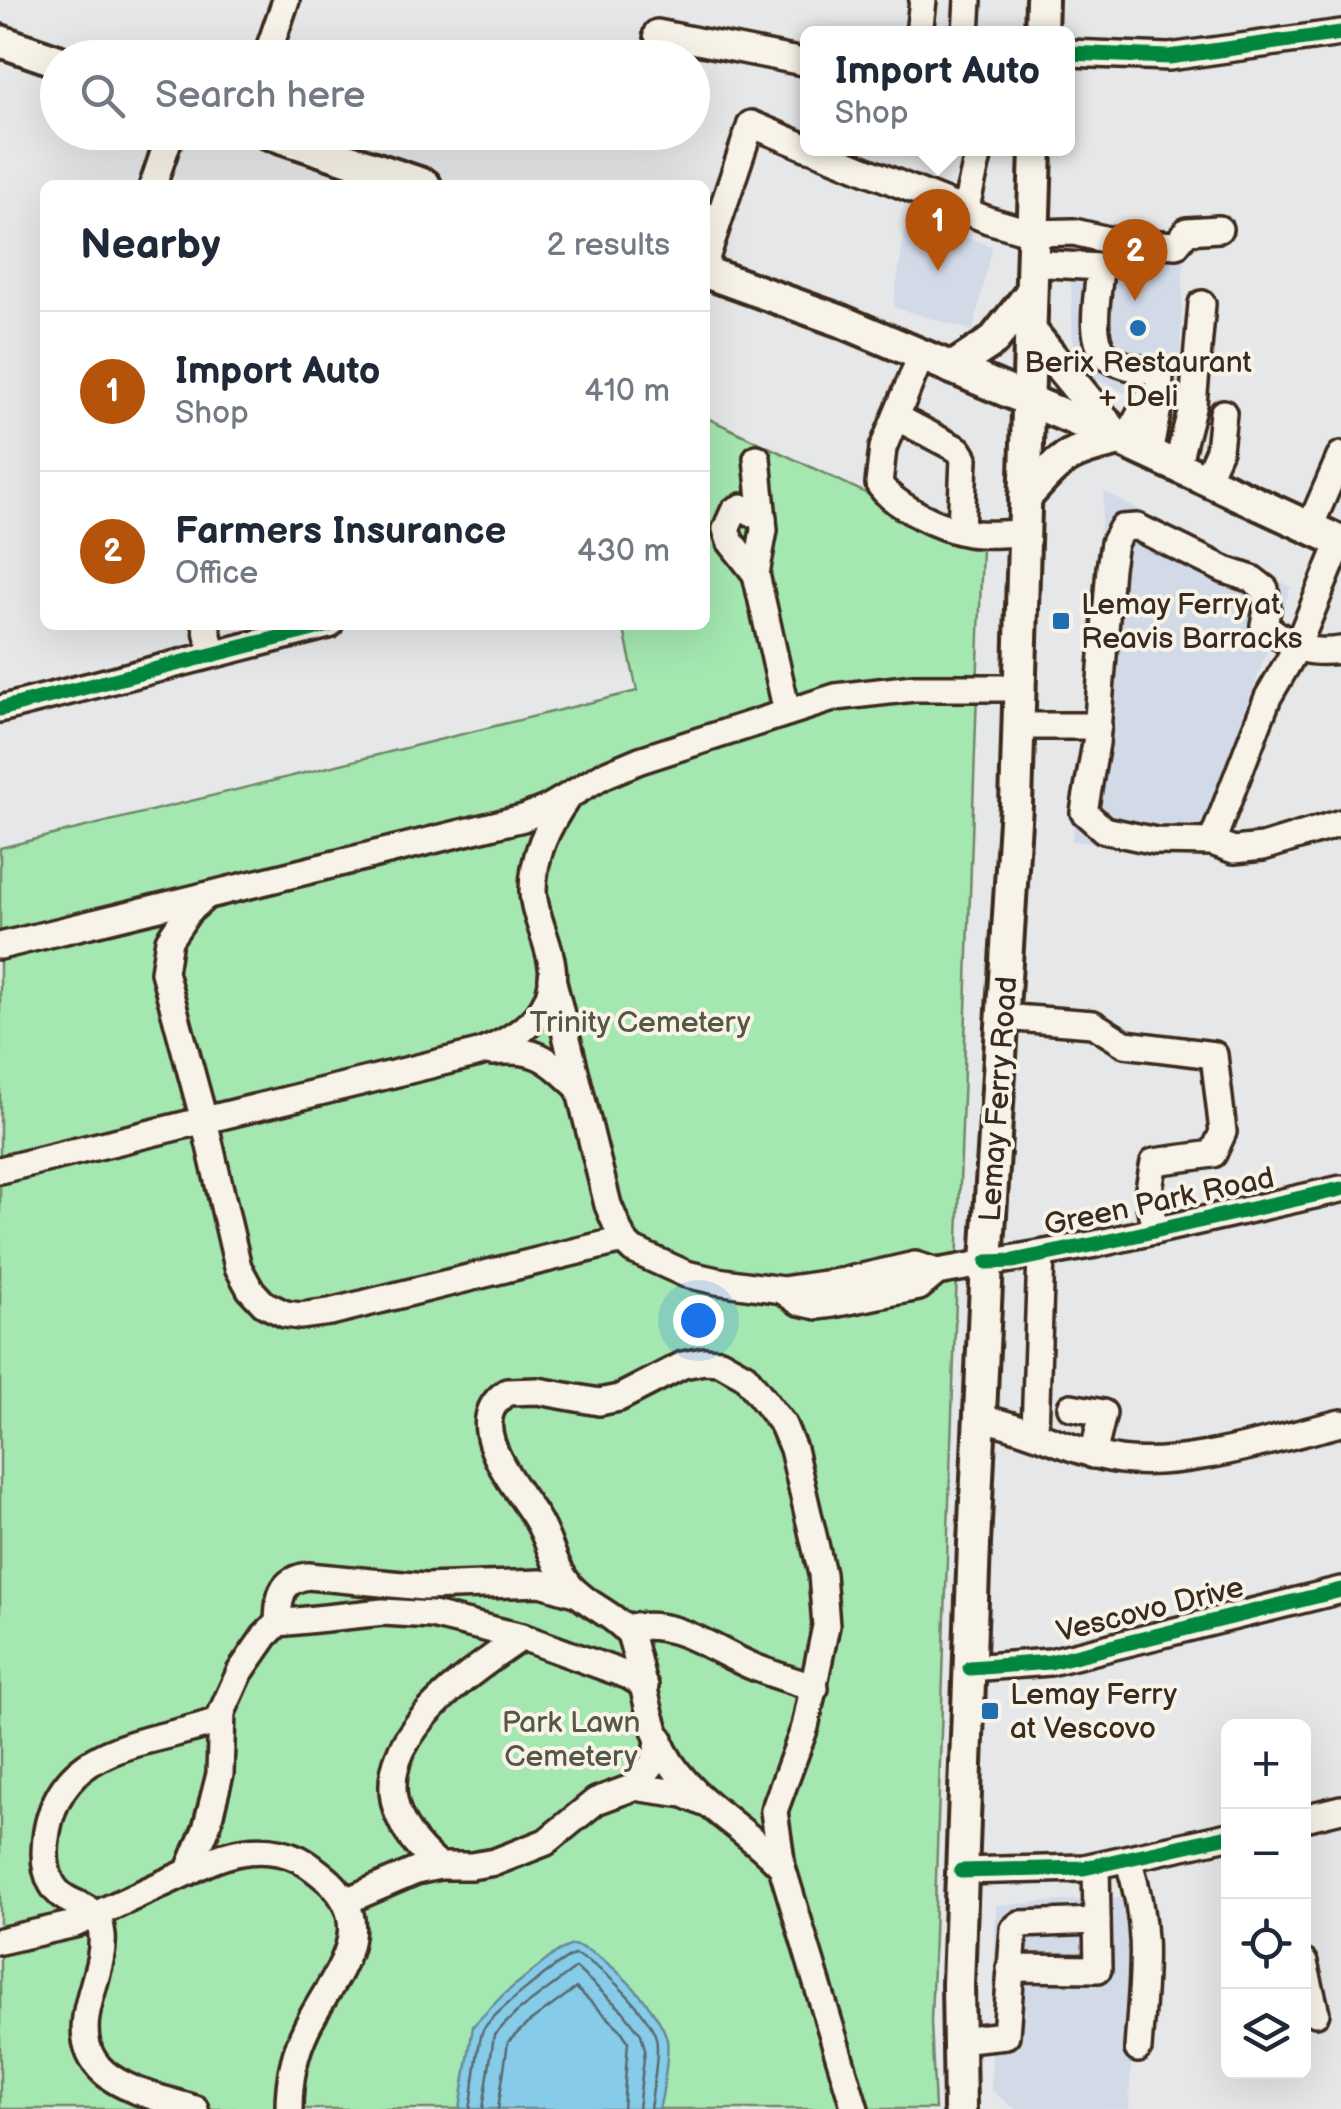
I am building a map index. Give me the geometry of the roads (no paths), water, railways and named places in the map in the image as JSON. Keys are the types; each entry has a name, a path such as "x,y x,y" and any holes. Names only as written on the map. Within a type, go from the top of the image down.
{"main road":[{"path":"1041,26 1042,0"},
{"path":"0,41 40,55"},
{"path":"320,150 410,180"},
{"name":"Lemay Ferry Road","path":"960,2109 956,2040 962,1872 987,1262 1020,726 1036,156"},
{"path":"710,274 841,321 952,368 1341,542"},
{"path":"952,368 993,341 1030,294"},
{"path":"1029,329 1131,445"},
{"path":"1024,498 1076,450 1131,445"}],"street":[{"path":"272,40 286,0"},
{"path":"920,26 924,0"},
{"path":"966,26 968,0"},
{"path":"1075,52 1169,57 1341,33"},
{"path":"657,34 687,40"},
{"path":"710,45 800,62"},
{"path":"710,247 751,124 800,144"},
{"path":"155,180 165,150"},
{"path":"829,156 965,211 1031,248 1100,267 1096,342 1102,353 1115,362 1160,374 1159,403 1131,445"},
{"path":"965,211 978,156"},
{"path":"1031,248 1074,232 1112,241 1176,245 1187,231 1219,229"},
{"path":"1176,466 1193,404 1202,304"},
{"path":"922,356 884,448 878,484 887,495 915,513 961,530 1024,534"},
{"path":"1205,480 1219,450 1223,414"},
{"path":"896,417 959,450 964,458 961,530"},
{"path":"1309,528 1341,455"},
{"path":"757,458 763,519 756,574 787,712"},
{"path":"756,574 730,542 726,529 734,512 742,507 763,519"},
{"path":"1341,650 1308,653 1296,649 1264,625 1268,610 1266,589 1137,527 1122,528 1114,543 1110,568 1098,726 1084,812 1104,830 1156,841 1212,842 1234,850 1262,847 1341,823"},
{"path":"1212,842 1268,697 1296,649 1341,542"},
{"path":"207,630 212,654"},
{"path":"0,709 310,630"},
{"path":"0,946 523,818 640,760 836,697 914,688 1020,688"},
{"path":"1020,726 1098,726"},
{"path":"147,910 164,956 164,972 238,1267 250,1290 264,1304 300,1316 330,1312 623,1240 608,1205 533,896 542,841 567,798"},
{"path":"164,956 176,928 206,896"},
{"path":"0,1170 506,1044 526,1030 541,1010 552,978"},
{"path":"1002,1017 1093,1024 1125,1044 1214,1055 1223,1132 1213,1154 1154,1162 1148,1194 1154,1231"},
{"path":"479,1053 525,1050 554,1065 579,1088"},
{"name":"Green Park Road","path":"623,1240 633,1250 686,1274 782,1290 916,1265 937,1272 1041,1255 1341,1189"},
{"path":"1035,1431 1041,1255"},
{"path":"578,1594 559,1571 538,1520 502,1469 490,1436 490,1409 497,1398 520,1390 599,1402 619,1398 683,1365 704,1360 720,1362 744,1376 768,1402 793,1449 822,1574 826,1626 815,1688 774,1811 782,1867 855,2109"},
{"path":"1071,1407 1103,1413 1092,1454"},
{"path":"980,1418 1035,1431 1092,1454 1138,1461 1187,1458 1341,1423"},
{"path":"188,1872 206,1829 220,1774 222,1720 230,1692 265,1636 278,1623 282,1590 296,1578 308,1576 424,1587 541,1583 578,1594 626,1629 660,1740 675,1768 713,1808"},
{"name":"Vescovo Drive","path":"970,1668 1050,1662 1341,1590"},
{"path":"278,1623 354,1614 408,1613 478,1625 522,1637 645,1686"},
{"path":"626,1629 665,1626 755,1668 815,1688"},
{"path":"439,1866 410,1839 399,1821 390,1788 394,1768 424,1719 452,1690 522,1637"},
{"path":"194,2109 164,2104 111,2080 88,2055 84,2036 87,2009 103,1941 96,1913 55,1890 46,1864 49,1822 69,1780 89,1762 107,1752 222,1720"},
{"path":"346,1901 394,1878 439,1866 471,1866 522,1853 546,1842 596,1801 634,1786 654,1762 660,1740"},
{"path":"634,1786 684,1794 713,1808 746,1831 782,1867"},
{"path":"1311,1816 1341,1809"},
{"path":"962,1872 1096,1866 1221,1838"},
{"path":"0,1940 75,1924 229,1853 253,1850 287,1855 322,1876 346,1901 353,1922 350,1948 296,2054 288,2109"},
{"path":"1128,1859 1141,1899 1144,1924 1138,2049"},
{"path":"1010,1968 1098,1969 1096,1866"},
{"path":"956,2040 1006,2035 1014,1929 1020,1924 1097,1922"},
{"path":"1310,1989 1316,2013"}],"water":[{"path":"572,1945 584,1948 613,1968 642,1998 663,2028 667,2054 659,2109 460,2109 473,2026 504,1994 558,1951"}],"place":[{"name":"Import Auto","path":"938,271"},
{"name":"Farmers Insurance","path":"1135,301"},
{"name":"Berix Restaurant + Deli","path":"1138,328"},
{"name":"Lemay Ferry at Reavis Barracks","path":"1061,621"},
{"name":"Lemay Ferry at Vescovo","path":"990,1711"}],"park label":[{"name":"Trinity Cemetery","path":"640,1022"},
{"name":"Park Lawn Cemetery","path":"571,1739"}]}
